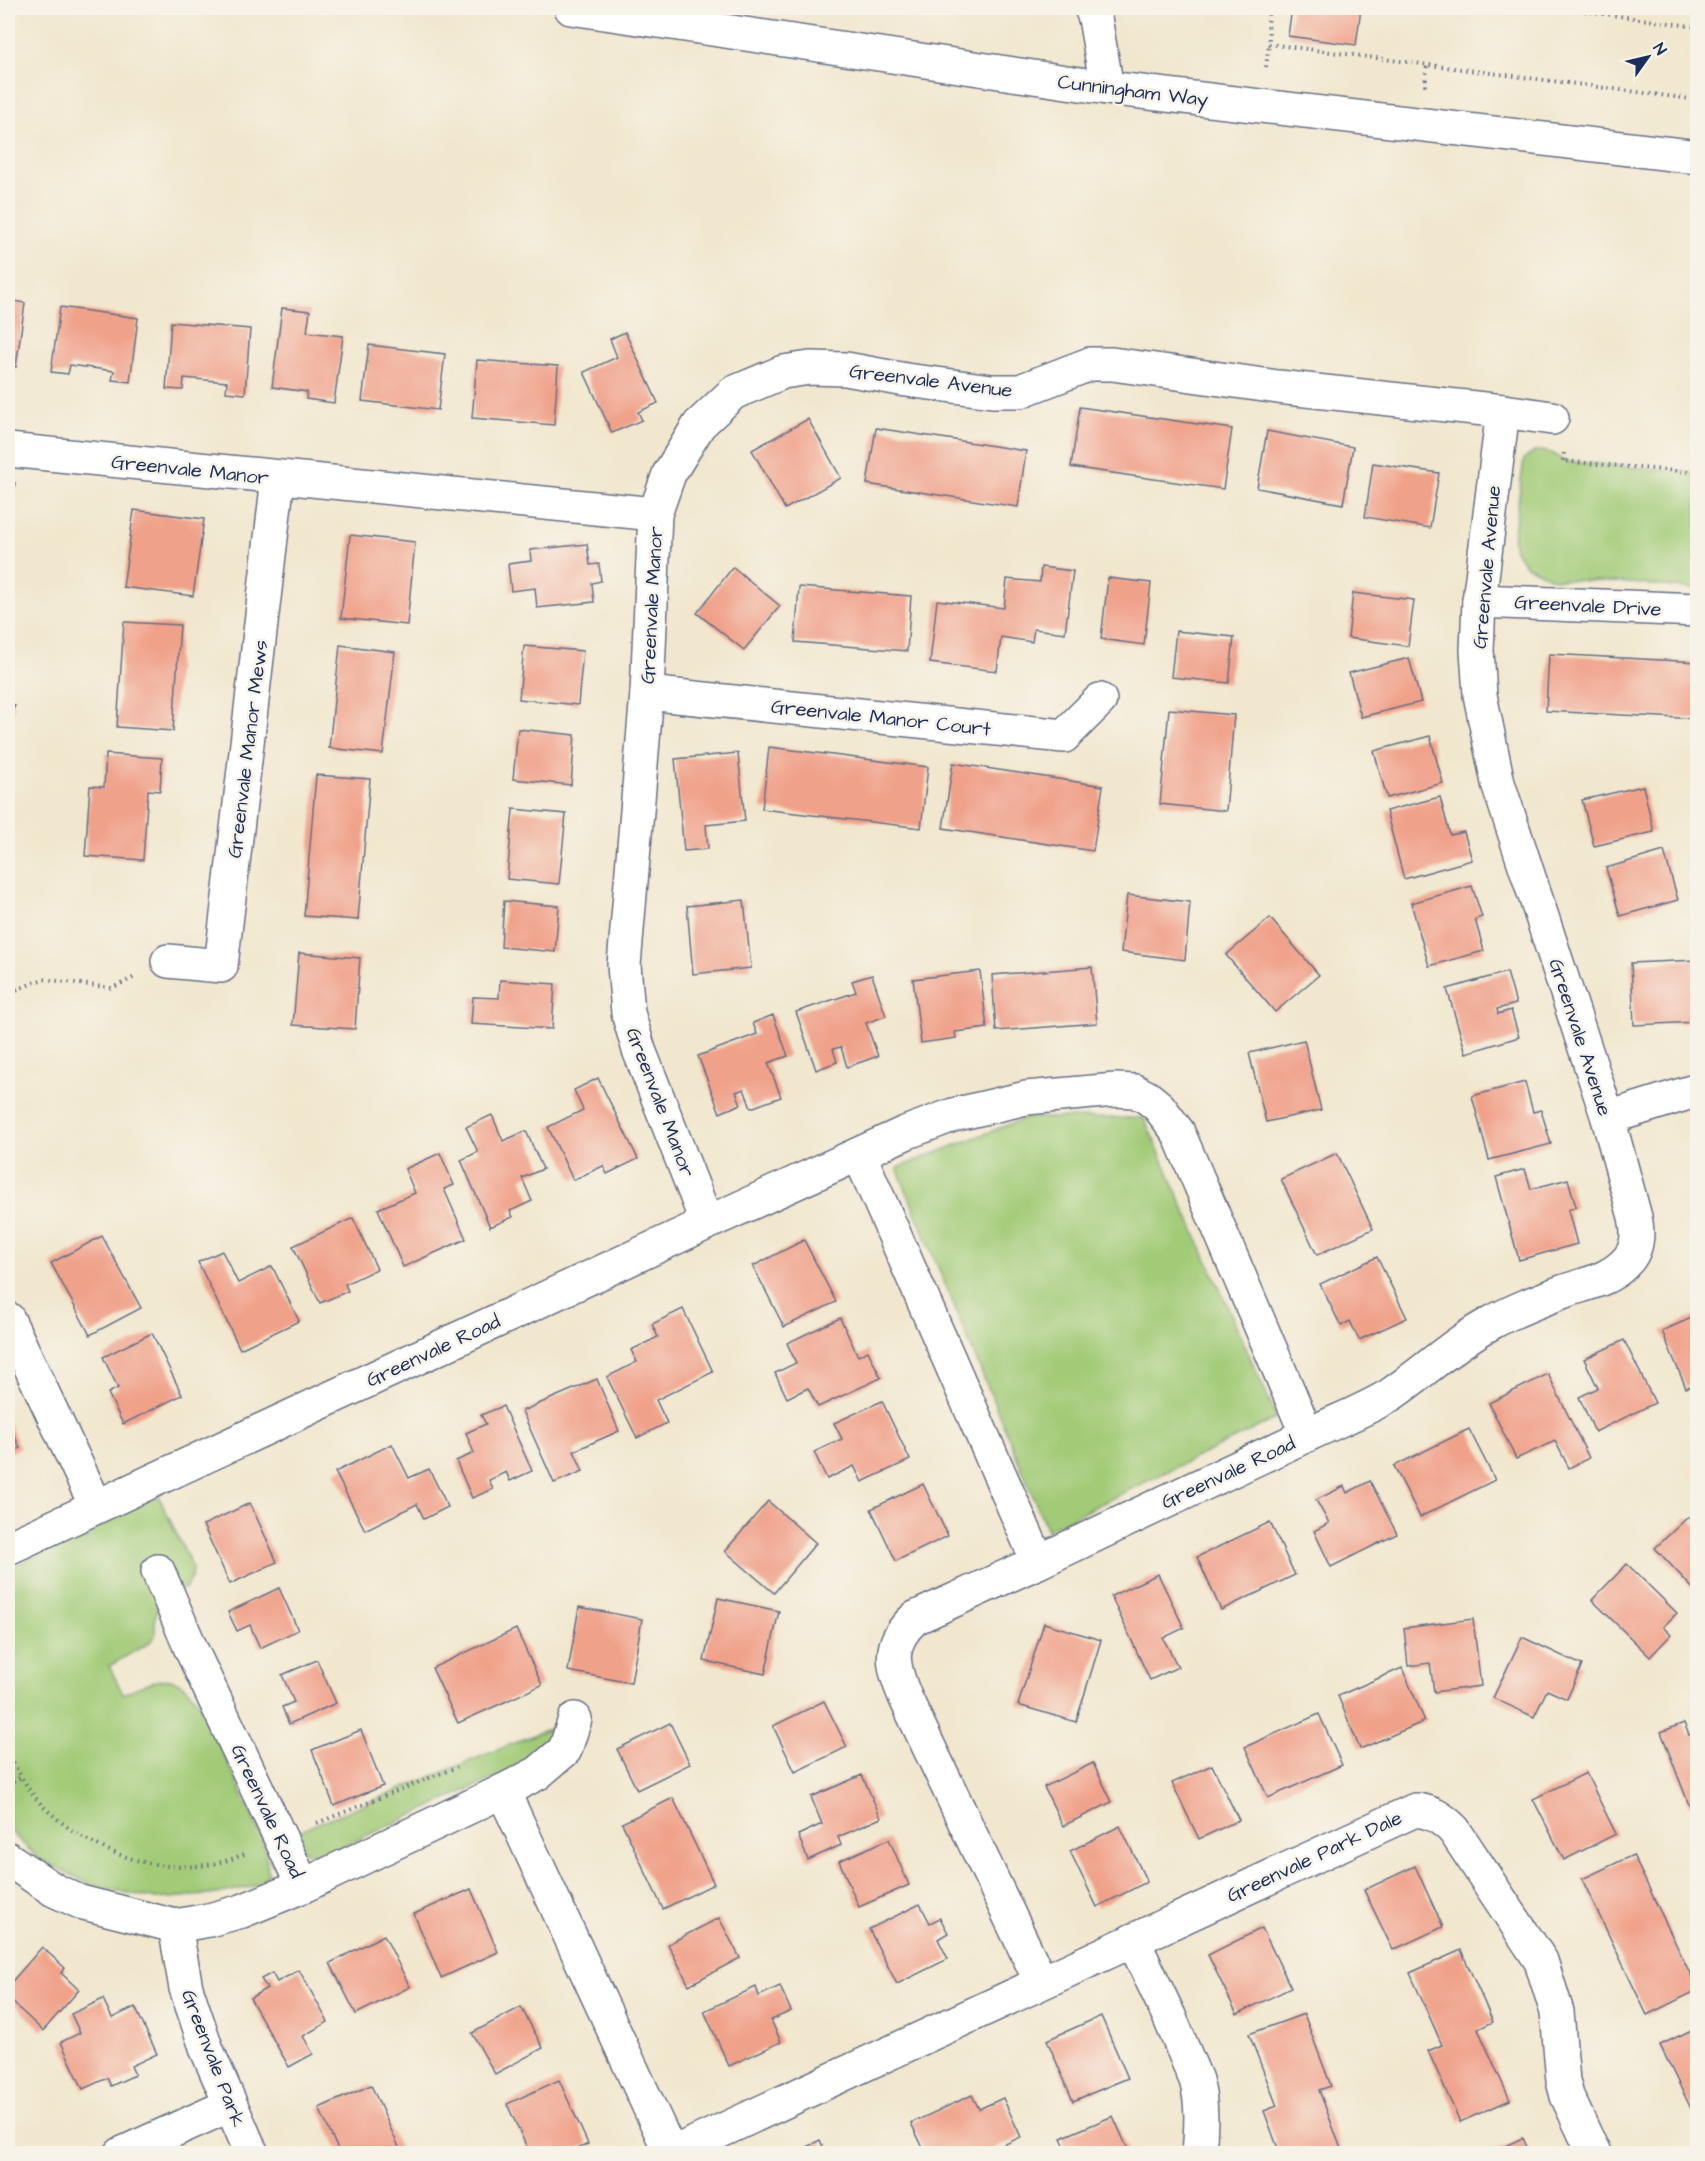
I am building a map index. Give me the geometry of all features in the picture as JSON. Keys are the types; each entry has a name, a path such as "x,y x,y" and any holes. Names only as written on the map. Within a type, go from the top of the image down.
{"street":[{"name":"Cunningham Way","path":"581,8 1107,88 1698,157"},
{"path":"1091,8 1095,18 1107,88"},
{"name":"Greenvale Avenue","path":"655,514 669,474 699,425 713,410 733,393 754,383 783,372 810,368 846,369 906,380 992,391 1020,392 1090,364 1112,364 1278,387 1503,411 1479,601 1477,650 1480,695 1498,783 1608,1118 1638,1230 1637,1243 1633,1254 1624,1264 1599,1281 1520,1308 1491,1323 1457,1344 1388,1396 1307,1435"},
{"path":"1503,411 1552,418"},
{"name":"Greenvale Manor","path":"8,450 655,514 647,693 624,965 628,1013 639,1050 707,1223"},
{"name":"Greenvale Manor Mews","path":"168,961 221,966 278,478"},
{"name":"Greenvale Drive","path":"1479,601 1698,610"},
{"name":"Greenvale Manor Court","path":"647,693 1064,736 1100,700"},
{"name":"Greenvale Road","path":"8,1548 905,1133 953,1115 1026,1098 1115,1090 1135,1091 1159,1107 1178,1132 1307,1435 915,1618 898,1637 894,1651 894,1664 906,1699 1041,1982"},
{"path":"1608,1118 1698,1090"},
{"path":"859,1154 1038,1562"},
{"path":"8,1319 96,1506"},
{"name":"Greenvale Road","path":"158,1571 191,1649 303,1886"},
{"name":"Greenvale Road","path":"8,1859 54,1890 80,1902 175,1926 209,1920 242,1911 303,1886 538,1773 565,1750 575,1719"},
{"path":"503,1791 671,2154"},
{"name":"Greenvale Park Dale","path":"671,2154 1414,1810 1427,1811 1445,1821 1454,1830 1541,1961 1557,2012 1563,2081 1567,2096 1594,2154"},
{"name":"Greenvale Park","path":"175,1926 186,1988 207,2050 252,2154"},
{"path":"1133,1941 1169,2016 1196,2080 1201,2126 1199,2154"},
{"path":"121,2154 230,2105"}],"path":[{"path":"1268,8 1269,44 1698,100"},
{"path":"1561,8 1698,27"},
{"path":"1552,418 1567,419 1563,461 1698,473"},
{"path":"8,998 16,990 44,979 112,988 168,961"},
{"path":"8,1752 21,1777 44,1807 82,1836 108,1850 140,1861 168,1866 220,1863 247,1853"},
{"path":"313,1825 465,1764"},
{"path":"8,1785 21,1777"}],"green space":[{"path":"1536,451 1551,453 1563,461 1697,473 1697,589 1553,579 1525,565 1515,550 1513,540 1524,459"},
{"path":"1026,1118 1144,1118 1277,1418 1047,1530 897,1168"},
{"path":"158,1495 192,1567 191,1580 185,1588 162,1599 155,1617 155,1636 149,1643 109,1666 123,1694 148,1683 167,1679 184,1686 202,1707 262,1837 268,1874 258,1885 217,1894 157,1899 92,1885 39,1859 8,1829 8,1569"},
{"path":"551,1728 549,1744 536,1759 328,1853 315,1854 306,1851 291,1834"}],"building":[{"path":"1292,8 1361,8 1356,45 1288,36"},
{"path":"8,300 25,303 16,367 8,366"},
{"path":"60,307 138,318 130,382 112,380 114,371 70,365 68,374 51,372"},
{"path":"282,308 310,311 307,332 343,336 334,403 306,399 307,392 272,387"},
{"path":"171,322 250,329 245,394 226,392 227,382 184,378 183,390 166,389"},
{"path":"625,332 658,403 638,412 642,420 612,433 584,372 617,357 610,339"},
{"path":"369,345 445,354 438,410 362,401"},
{"path":"477,360 558,366 554,425 472,418"},
{"path":"1080,407 1232,429 1223,489 1071,467"},
{"path":"808,419 841,478 785,509 752,450"},
{"path":"876,428 1026,451 1018,507 867,484"},
{"path":"1267,431 1353,447 1343,504 1257,488"},
{"path":"1373,463 1439,473 1430,528 1365,517"},
{"path":"8,482 15,483 9,517 8,517"},
{"path":"134,510 204,519 193,596 123,587"},
{"path":"350,535 415,542 407,625 341,618"},
{"path":"587,544 590,565 599,564 601,581 592,583 594,602 537,608 535,588 511,591 508,564 531,561 530,550"},
{"path":"733,567 780,606 744,650 697,613"},
{"path":"1041,567 1073,571 1065,633 1034,629 1032,642 1001,637 997,671 930,663 937,600 1004,608 1007,579 1040,582"},
{"path":"1108,578 1151,583 1144,645 1101,639"},
{"path":"799,587 911,596 907,651 795,642"},
{"path":"1353,593 1414,600 1408,646 1348,638"},
{"path":"124,622 180,625 173,731 117,727"},
{"path":"1176,631 1234,637 1229,683 1171,677"},
{"path":"340,645 395,652 383,754 329,748"},
{"path":"524,646 583,651 578,705 519,699"},
{"path":"1549,654 1698,662 1698,719 1546,711"},
{"path":"1409,658 1421,702 1361,717 1349,673"},
{"path":"8,701 15,706 8,717"},
{"path":"1169,709 1234,715 1226,811 1160,804"},
{"path":"518,729 575,735 571,785 513,779"},
{"path":"1430,736 1443,783 1387,798 1374,751"},
{"path":"769,747 928,767 921,828 762,809"},
{"path":"738,753 745,821 706,825 708,849 684,851 675,759"},
{"path":"106,754 162,758 160,791 148,790 143,860 85,856 90,786 104,787"},
{"path":"953,763 1103,786 1093,851 943,828"},
{"path":"316,775 370,779 358,920 304,916"},
{"path":"1643,786 1654,832 1594,846 1582,800"},
{"path":"1440,797 1450,835 1464,832 1472,860 1404,879 1386,811"},
{"path":"513,809 566,814 559,884 507,879"},
{"path":"1664,851 1678,900 1620,916 1606,868"},
{"path":"1472,886 1482,917 1475,919 1484,951 1429,966 1411,903"},
{"path":"1127,895 1190,902 1185,960 1121,952"},
{"path":"744,900 751,968 693,974 687,906"},
{"path":"504,901 559,906 555,952 501,947"},
{"path":"1270,918 1319,975 1275,1012 1226,955"},
{"path":"299,953 360,958 355,1029 293,1025"},
{"path":"1698,960 1698,1022 1634,1025 1631,963"},
{"path":"1092,967 1097,1023 996,1031 992,975"},
{"path":"980,971 987,1028 955,1032 956,1038 921,1043 913,979"},
{"path":"1507,972 1516,1004 1497,1009 1498,1014 1511,1010 1519,1037 1466,1053 1447,989"},
{"path":"872,975 886,1016 866,1023 878,1056 847,1067 841,1047 833,1049 837,1062 816,1070 796,1012 856,992 852,981"},
{"path":"500,980 555,984 552,1029 471,1024 473,997 499,998"},
{"path":"773,1015 788,1056 768,1063 781,1097 751,1108 744,1089 736,1092 741,1104 720,1113 698,1056 757,1034 753,1023"},
{"path":"1304,1040 1321,1110 1266,1122 1249,1053"},
{"path":"598,1078 638,1159 607,1174 603,1166 573,1180 548,1127 583,1110 574,1090"},
{"path":"1525,1082 1533,1112 1541,1110 1551,1144 1489,1160 1472,1096"},
{"path":"492,1115 503,1141 526,1131 543,1169 522,1178 532,1201 510,1211 513,1217 490,1227 461,1160 478,1152 466,1127"},
{"path":"440,1153 454,1185 444,1189 466,1239 403,1267 378,1209 415,1193 405,1169"},
{"path":"1337,1153 1373,1229 1317,1255 1281,1179"},
{"path":"1525,1169 1531,1189 1568,1179 1576,1207 1568,1210 1577,1244 1519,1260 1496,1177"},
{"path":"353,1218 377,1269 345,1284 348,1291 320,1303 293,1246"},
{"path":"102,1236 141,1308 90,1335 51,1263"},
{"path":"804,1240 836,1302 784,1327 753,1266"},
{"path":"222,1251 238,1283 272,1266 299,1321 240,1349 198,1262"},
{"path":"1377,1257 1407,1318 1359,1340 1350,1321 1341,1326 1320,1284"},
{"path":"683,1309 713,1372 656,1400 667,1423 637,1438 607,1377 637,1362 631,1350 658,1337 652,1324"},
{"path":"1698,1315 1698,1383 1686,1388 1662,1331"},
{"path":"840,1318 858,1356 868,1351 881,1378 818,1407 808,1388 787,1398 775,1373 796,1363 787,1343"},
{"path":"152,1333 182,1395 123,1424 108,1393 118,1388 103,1357"},
{"path":"1624,1340 1655,1403 1595,1432 1579,1397 1598,1388 1584,1359"},
{"path":"1548,1374 1589,1458 1569,1468 1555,1441 1516,1459 1489,1403"},
{"path":"597,1379 619,1431 574,1451 583,1471 554,1483 522,1411"},
{"path":"882,1401 910,1460 862,1482 854,1466 827,1479 814,1452 842,1439 834,1423"},
{"path":"503,1406 532,1471 510,1481 506,1472 489,1480 493,1489 472,1498 456,1461 474,1453 466,1433 486,1424 481,1415"},
{"path":"8,1422 20,1448 8,1454"},
{"path":"1469,1429 1495,1480 1420,1517 1394,1466"},
{"path":"392,1444 409,1478 429,1469 448,1507 424,1519 417,1504 365,1530 335,1472"},
{"path":"1370,1481 1397,1534 1331,1567 1314,1531 1329,1523 1316,1500 1344,1486 1347,1493"},
{"path":"923,1484 948,1536 896,1561 871,1509"},
{"path":"768,1501 816,1543 774,1593 725,1551"},
{"path":"250,1503 277,1562 230,1584 203,1525"},
{"path":"1688,1517 1698,1527 1698,1594 1655,1548"},
{"path":"1270,1522 1295,1575 1221,1610 1197,1557"},
{"path":"1627,1564 1677,1613 1663,1627 1671,1635 1650,1657 1592,1600"},
{"path":"1158,1574 1184,1628 1163,1638 1178,1667 1150,1680 1111,1596"},
{"path":"279,1588 298,1630 260,1648 250,1625 237,1631 228,1612"},
{"path":"718,1598 779,1611 765,1674 704,1661"},
{"path":"579,1607 642,1619 631,1683 568,1671"},
{"path":"1473,1619 1481,1686 1434,1692 1430,1663 1408,1666 1404,1628"},
{"path":"1044,1623 1101,1640 1076,1722 1018,1705"},
{"path":"516,1629 542,1685 458,1723 432,1668"},
{"path":"1522,1637 1582,1665 1567,1699 1547,1690 1534,1717 1493,1698"},
{"path":"317,1660 336,1703 289,1724 282,1707 294,1702 282,1675"},
{"path":"1402,1668 1425,1721 1360,1749 1338,1696"},
{"path":"824,1701 847,1747 795,1772 773,1726"},
{"path":"1319,1714 1342,1765 1268,1798 1245,1747"},
{"path":"670,1723 690,1764 637,1790 617,1749"},
{"path":"1684,1723 1689,1735 1698,1731 1698,1801 1689,1805 1661,1732"},
{"path":"361,1730 383,1786 334,1806 312,1750"},
{"path":"1093,1763 1112,1802 1063,1826 1044,1787"},
{"path":"1212,1765 1239,1820 1199,1839 1172,1783"},
{"path":"1586,1773 1616,1834 1564,1860 1533,1799"},
{"path":"862,1775 881,1818 838,1837 841,1845 808,1860 798,1835 822,1824 811,1797"},
{"path":"673,1798 714,1884 663,1909 622,1823"},
{"path":"1120,1826 1147,1882 1097,1907 1070,1851"},
{"path":"889,1839 909,1885 859,1907 839,1861"},
{"path":"1633,1855 1698,1990 1647,2015 1582,1879"},
{"path":"1415,1866 1443,1927 1393,1950 1364,1890"},
{"path":"471,1889 498,1952 441,1978 414,1914"},
{"path":"920,1904 930,1923 940,1918 948,1933 938,1939 948,1959 897,1984 869,1929"},
{"path":"719,1918 740,1958 689,1985 668,1944"},
{"path":"1262,1928 1291,1988 1237,2014 1208,1955"},
{"path":"384,1935 410,1987 356,2014 330,1963"},
{"path":"42,1947 65,1968 61,1973 79,1990 43,2031 8,1998 8,1986"},
{"path":"1461,1950 1493,2022 1478,2029 1510,2100 1460,2122 1428,2051 1442,2045 1410,1973"},
{"path":"299,1970 328,2022 303,2036 313,2054 289,2067 250,1998 267,1988 261,1979 272,1973 277,1982"},
{"path":"780,1986 791,2011 771,2020 781,2042 729,2066 704,2011 756,1987 759,1996"},
{"path":"103,1999 112,2018 135,2007 157,2054 131,2066 135,2075 111,2086 107,2078 83,2089 61,2042 80,2033 71,2014"},
{"path":"521,2007 543,2048 495,2074 472,2033"},
{"path":"1304,2014 1331,2086 1319,2090 1343,2154 1280,2154 1264,2111 1277,2106 1249,2034"},
{"path":"1101,2016 1128,2078 1073,2101 1047,2040"},
{"path":"1698,2027 1698,2123 1660,2045"},
{"path":"559,2080 588,2144 568,2154 530,2154 507,2104"},
{"path":"371,2085 402,2154 340,2154 319,2108"},
{"path":"972,2095 979,2109 1003,2098 1021,2137 984,2154 926,2154 911,2123"},
{"path":"1113,2116 1130,2154 1068,2154 1061,2138"},
{"path":"1523,2138 1530,2154 1489,2154"},
{"path":"820,2140 826,2154 793,2154"}]}
